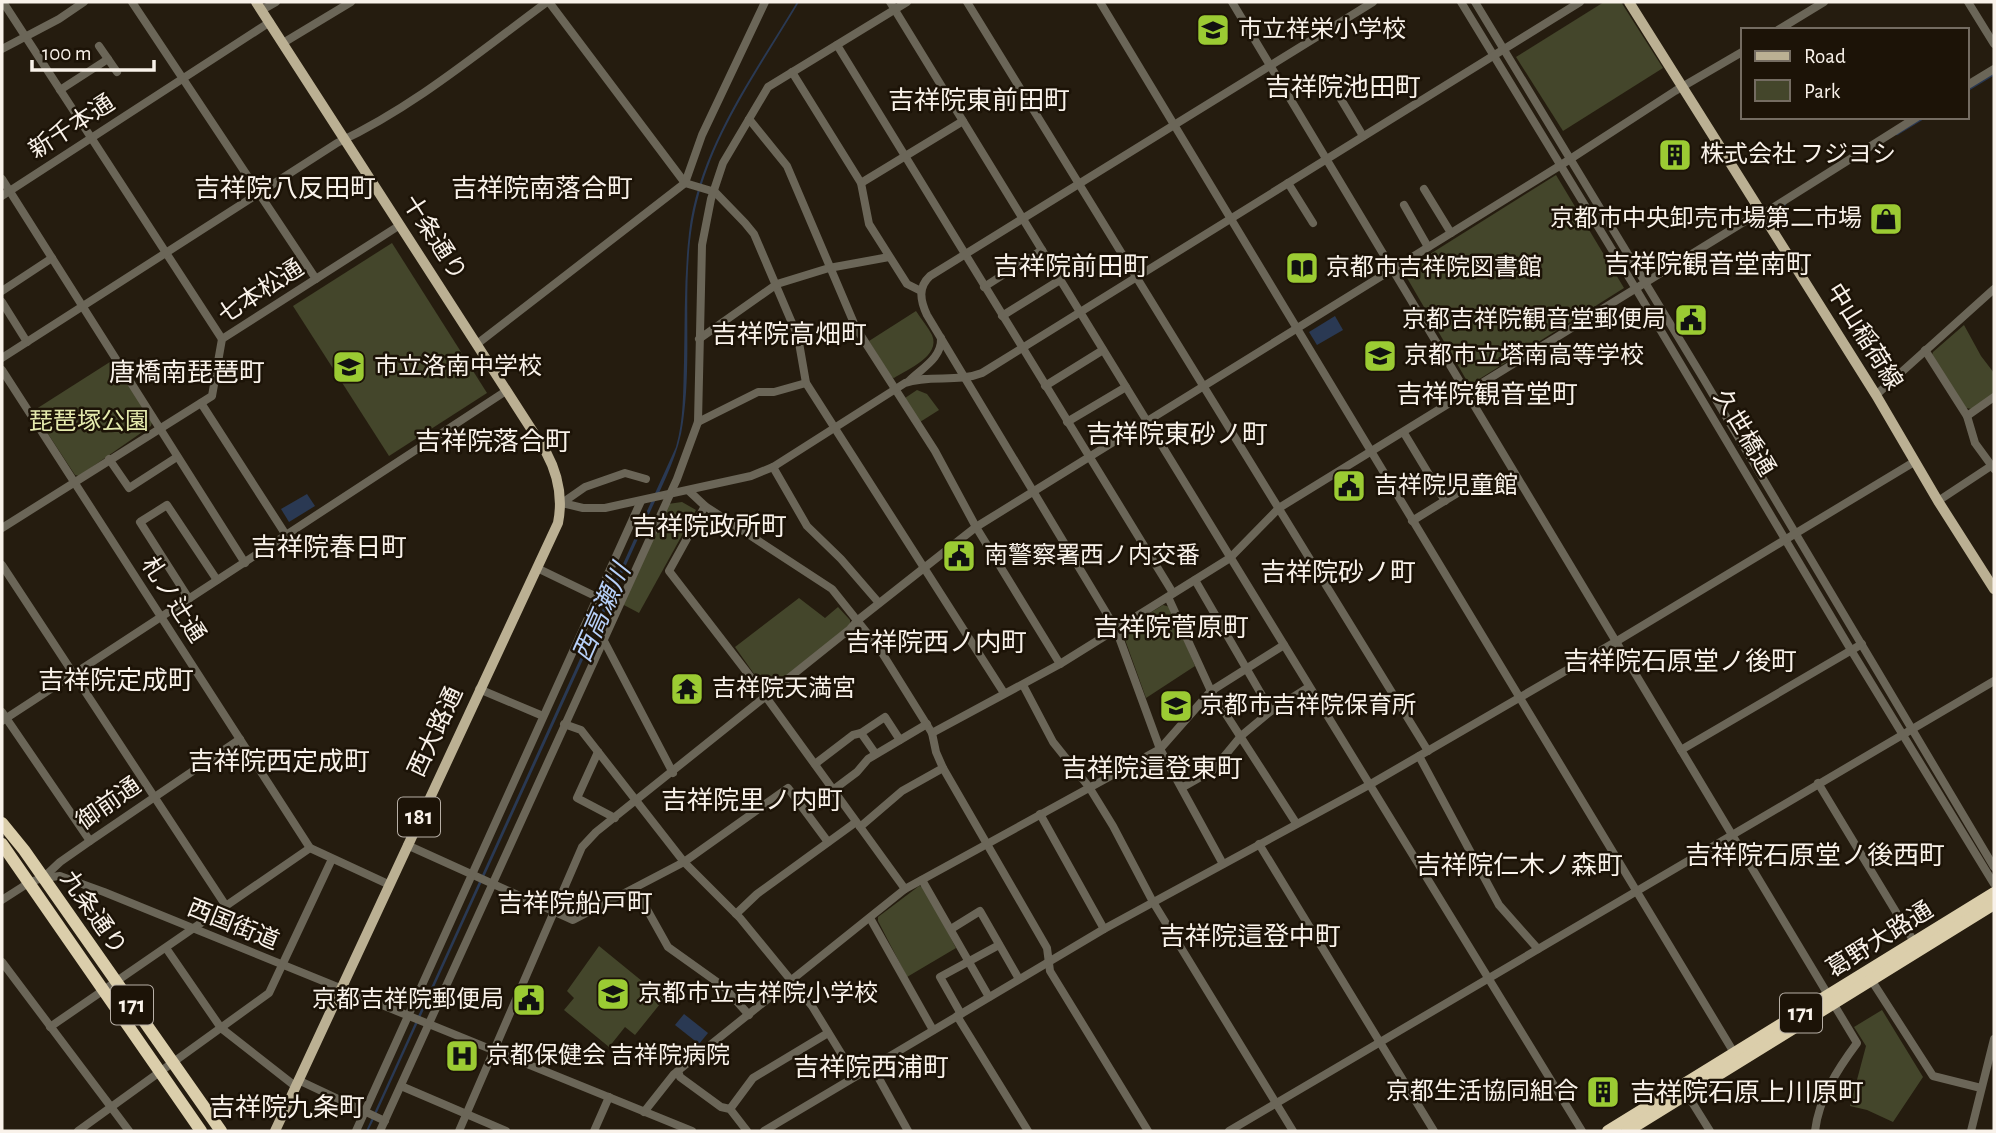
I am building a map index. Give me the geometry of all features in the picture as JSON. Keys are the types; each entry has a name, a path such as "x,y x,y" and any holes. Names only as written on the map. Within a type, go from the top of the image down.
{"highway":[{"name":"九条通り","path":"2,823 37,880 110,985 201,1131"},
{"name":"九条通り","path":"2,844 37,880"},
{"name":"葛野大路通","path":"1917,947 1994,893"},
{"name":"葛野大路通","path":"1608,1131 1684,1090 1917,947 1994,904"},
{"name":"九条通り","path":"110,985 173,1063 221,1131"},
{"name":"葛野大路通","path":"1627,1131 1684,1090"}],"main road":[{"name":"中山稲荷線","path":"1629,2 1876,394 1914,462 1994,589"},
{"name":"十条通り","path":"259,6 552,463 562,503"},
{"name":"西大路通","path":"275,1131 558,523 562,503"}],"street":[{"path":"3,2 222,339"},
{"path":"2,49 83,2"},
{"path":"132,2 316,279"},
{"path":"259,6 276,2"},
{"path":"283,43 351,2"},
{"path":"2,358 345,139 425,92 548,2 687,184 713,192 754,234 798,337 806,383 1004,693"},
{"path":"477,344 687,184 702,135 765,2"},
{"path":"380,1131 603,639 698,422 702,245 705,222 723,163 768,87 837,44 892,5 907,2"},
{"path":"967,2 1205,386 1424,753 1499,905 1538,949"},
{"path":"1100,2 1737,1058"},
{"path":"1233,2 1857,1043 1838,1069 1818,1111 1815,1131"},
{"path":"1223,864 1160,749 1116,629 923,307 921,291 930,276 964,254 1373,2"},
{"name":"久世橋通","path":"1461,2 1994,884"},
{"name":"久世橋通","path":"1475,2 1994,867"},
{"path":"909,381 964,378 982,373 1580,2"},
{"path":"1781,28 1824,2"},
{"path":"1968,2 1994,44"},
{"path":"892,5 1582,1131"},
{"name":"新千本通","path":"6,194 270,22"},
{"path":"837,44 1171,595 1211,691 1296,823"},
{"path":"99,46 117,72"},
{"path":"459,1131 582,847 596,832 673,773 858,620 976,527 1571,159 1675,91 1683,89 1741,53"},
{"path":"60,90 108,59"},
{"path":"1968,85 1994,69"},
{"path":"792,72 861,183 869,224 907,284 921,291"},
{"path":"1339,96 1363,136"},
{"path":"749,118 786,166 856,328 935,451 976,527 1060,664"},
{"path":"932,733 1060,664 1195,580 1230,558 1279,508 1914,119"},
{"path":"861,183 963,121"},
{"path":"2,179 6,194 52,258 245,563"},
{"path":"1287,183 1313,223"},
{"path":"1424,189 1451,233"},
{"path":"1404,205 1428,247"},
{"name":"七本松通","path":"201,403 212,396 222,339 400,225"},
{"path":"984,287 1042,250"},
{"path":"699,339 777,285 829,268 890,257"},
{"path":"2,292 52,258"},
{"path":"1002,316 1060,280"},
{"path":"1876,394 1994,291"},
{"path":"2,302 27,342"},
{"path":"562,503 596,509 689,491 751,476 773,467 909,381 933,360 940,349 941,337"},
{"path":"1045,386 1103,350"},
{"path":"1925,350 1968,416 1975,443 1993,468 1938,501"},
{"name":"札ノ辻通","path":"2,370 310,848"},
{"path":"698,422 758,392 774,392 806,383"},
{"path":"1067,422 1126,387"},
{"path":"90,841 3,717 74,675 506,391"},
{"path":"1968,416 1994,397"},
{"path":"2,528 201,403 285,535"},
{"path":"1404,432 1445,501"},
{"path":"109,459 129,488 177,457"},
{"path":"764,1131 1048,961 1369,785 1520,698 1914,462"},
{"path":"773,467 807,526 841,559 879,603"},
{"path":"562,503 584,487 625,473 646,479"},
{"path":"689,491 705,506 832,589 879,648 932,733 943,768 1047,948 1050,971 1148,1131"},
{"path":"1412,521 1459,492"},
{"path":"356,1131 642,500"},
{"path":"189,599 140,522 167,505 217,580"},
{"path":"705,506 668,571 766,697 905,889"},
{"path":"2,565 226,906"},
{"path":"537,568 597,597"},
{"path":"1195,580 1271,711"},
{"path":"603,639 673,773"},
{"path":"1681,750 1862,644"},
{"path":"644,1112 678,1071 905,889 1160,749 1211,691 1284,645"},
{"path":"1228,1131 1994,681"},
{"path":"1023,685 1054,742 1089,787 1113,826 1153,902 1293,1131"},
{"path":"1183,787 1213,770 1241,736 1271,711 1309,687"},
{"path":"479,689 543,716"},
{"path":"815,764 853,735 861,733 885,717 900,740"},
{"path":"564,724 581,730 684,862 736,914 792,980 812,1006 855,1076"},
{"path":"833,790 857,772 875,753 926,724"},
{"path":"861,733 875,753"},
{"name":"御前通","path":"2,900 37,880 154,796 240,740"},
{"path":"598,752 577,798 615,818"},
{"path":"736,914 757,894 828,842 858,825 902,791 943,768"},
{"path":"1818,783 1917,947"},
{"path":"407,845 573,920 684,862 788,788 828,842"},
{"path":"1040,814 1104,929"},
{"path":"1259,844 1434,1131"},
{"path":"50,1027 310,848 390,885"},
{"path":"78,1131 269,993 332,859"},
{"name":"西国街道","path":"37,880 60,876 104,892 427,1024"},
{"path":"922,880 989,997"},
{"path":"635,888 668,947 724,988 749,1015"},
{"path":"951,929 980,911 1018,979"},
{"path":"870,918 933,1030"},
{"path":"999,945 940,977 959,1015 1028,1131"},
{"path":"166,948 221,1028 297,1083 385,1121"},
{"path":"2,962 129,1131"},
{"path":"1869,977 1933,1076 1981,1088"},
{"path":"427,1024 692,1131"},
{"path":"730,1109 753,1078 828,1033"},
{"path":"1971,1131 1994,1039"},
{"path":"872,1066 908,1131"},
{"path":"678,1071 680,1077 721,1107 730,1109 747,1131"},
{"path":"401,1086 506,1131"},
{"path":"1684,1090 1710,1131"},
{"path":"594,1131 609,1097"}],"green space":[{"path":"1604,2 1621,2 1663,68 1563,131 1516,57"},
{"path":"1556,175 1624,288 1473,383 1467,381 1403,271"},
{"path":"392,243 487,393 389,456 293,306"},
{"path":"916,311 932,335 932,349 915,366 894,378 891,377 869,341"},
{"path":"1964,325 1994,373 1994,393 1972,409 1966,408 1932,355"},
{"name":"琵琶塚公園","path":"113,360 152,422 151,426 79,476 75,475 33,411"},
{"path":"917,390 927,394 939,410 920,422 905,398"},
{"path":"682,502 696,510 639,613 622,604 668,504"},
{"path":"799,598 825,618 838,607 850,620 850,625 770,689 764,688 735,647"},
{"path":"1163,605 1170,607 1195,666 1146,698 1123,634 1125,628"},
{"path":"919,886 924,887 956,948 907,977 878,917"},
{"path":"599,946 664,999 635,1035 625,1027 609,1047 564,1010 574,998 567,991"},
{"path":"1882,1010 1923,1077 1893,1122 1867,1110 1850,1106 1866,1046 1854,1027"}],"water":[{"name":"西高瀬川","path":"797,2 729,119 707,168 699,194 689,250 686,394 681,435 673,460 374,1119 366,1131 676,447 683,405 687,249 695,202 716,142 747,84"},
{"path":"1335,316 1343,330 1317,345 1309,332"},
{"path":"307,494 315,506 289,522 281,509"},
{"path":"684,1014 708,1033 699,1044 675,1025"}],"waterway":[{"path":"1968,90 1994,74"},
{"path":"1897,134 1922,119"},
{"path":"1773,212 1785,205"}],"place":[{"name":"市立祥栄小学校","path":"1213,30"},
{"name":"株式会社 フジヨシ","path":"1675,155"},
{"name":"京都市中央卸売市場第二市場","path":"1886,219"},
{"name":"京都市吉祥院図書館","path":"1302,268"},
{"name":"京都吉祥院観音堂郵便局","path":"1691,320"},
{"name":"京都市立塔南高等学校","path":"1380,356"},
{"name":"市立洛南中学校","path":"349,367"},
{"name":"吉祥院児童館","path":"1349,486"},
{"name":"南警察署西ノ内交番","path":"959,556"},
{"name":"吉祥院天満宮","path":"687,689"},
{"name":"京都市吉祥院保育所","path":"1176,706"},
{"name":"京都市立吉祥院小学校","path":"613,994"},
{"name":"京都吉祥院郵便局","path":"529,1000"},
{"name":"京都保健会 吉祥院病院","path":"462,1056"},
{"name":"京都生活協同組合","path":"1603,1092"}],"district":[{"name":"吉祥院池田町","path":"1343,88"},
{"name":"吉祥院東前田町","path":"979,101"},
{"name":"吉祥院八反田町","path":"285,189"},
{"name":"吉祥院南落合町","path":"542,189"},
{"name":"吉祥院観音堂南町","path":"1708,265"},
{"name":"吉祥院前田町","path":"1071,267"},
{"name":"吉祥院高畑町","path":"789,335"},
{"name":"唐橋南琵琶町","path":"187,373"},
{"name":"吉祥院観音堂町","path":"1487,395"},
{"name":"吉祥院東砂ノ町","path":"1177,435"},
{"name":"吉祥院落合町","path":"493,442"},
{"name":"吉祥院政所町","path":"709,527"},
{"name":"吉祥院春日町","path":"329,548"},
{"name":"吉祥院砂ノ町","path":"1338,573"},
{"name":"吉祥院菅原町","path":"1171,628"},
{"name":"吉祥院西ノ内町","path":"936,643"},
{"name":"吉祥院石原堂ノ後町","path":"1680,662"},
{"name":"吉祥院定成町","path":"116,681"},
{"name":"吉祥院西定成町","path":"279,762"},
{"name":"吉祥院這登東町","path":"1152,769"},
{"name":"吉祥院里ノ内町","path":"752,801"},
{"name":"吉祥院石原堂ノ後西町","path":"1815,856"},
{"name":"吉祥院仁木ノ森町","path":"1519,866"},
{"name":"吉祥院船戸町","path":"575,904"},
{"name":"吉祥院這登中町","path":"1250,937"},
{"name":"吉祥院西浦町","path":"871,1068"},
{"name":"吉祥院石原上川原町","path":"1747,1093"},
{"name":"吉祥院九条町","path":"287,1108"}]}
